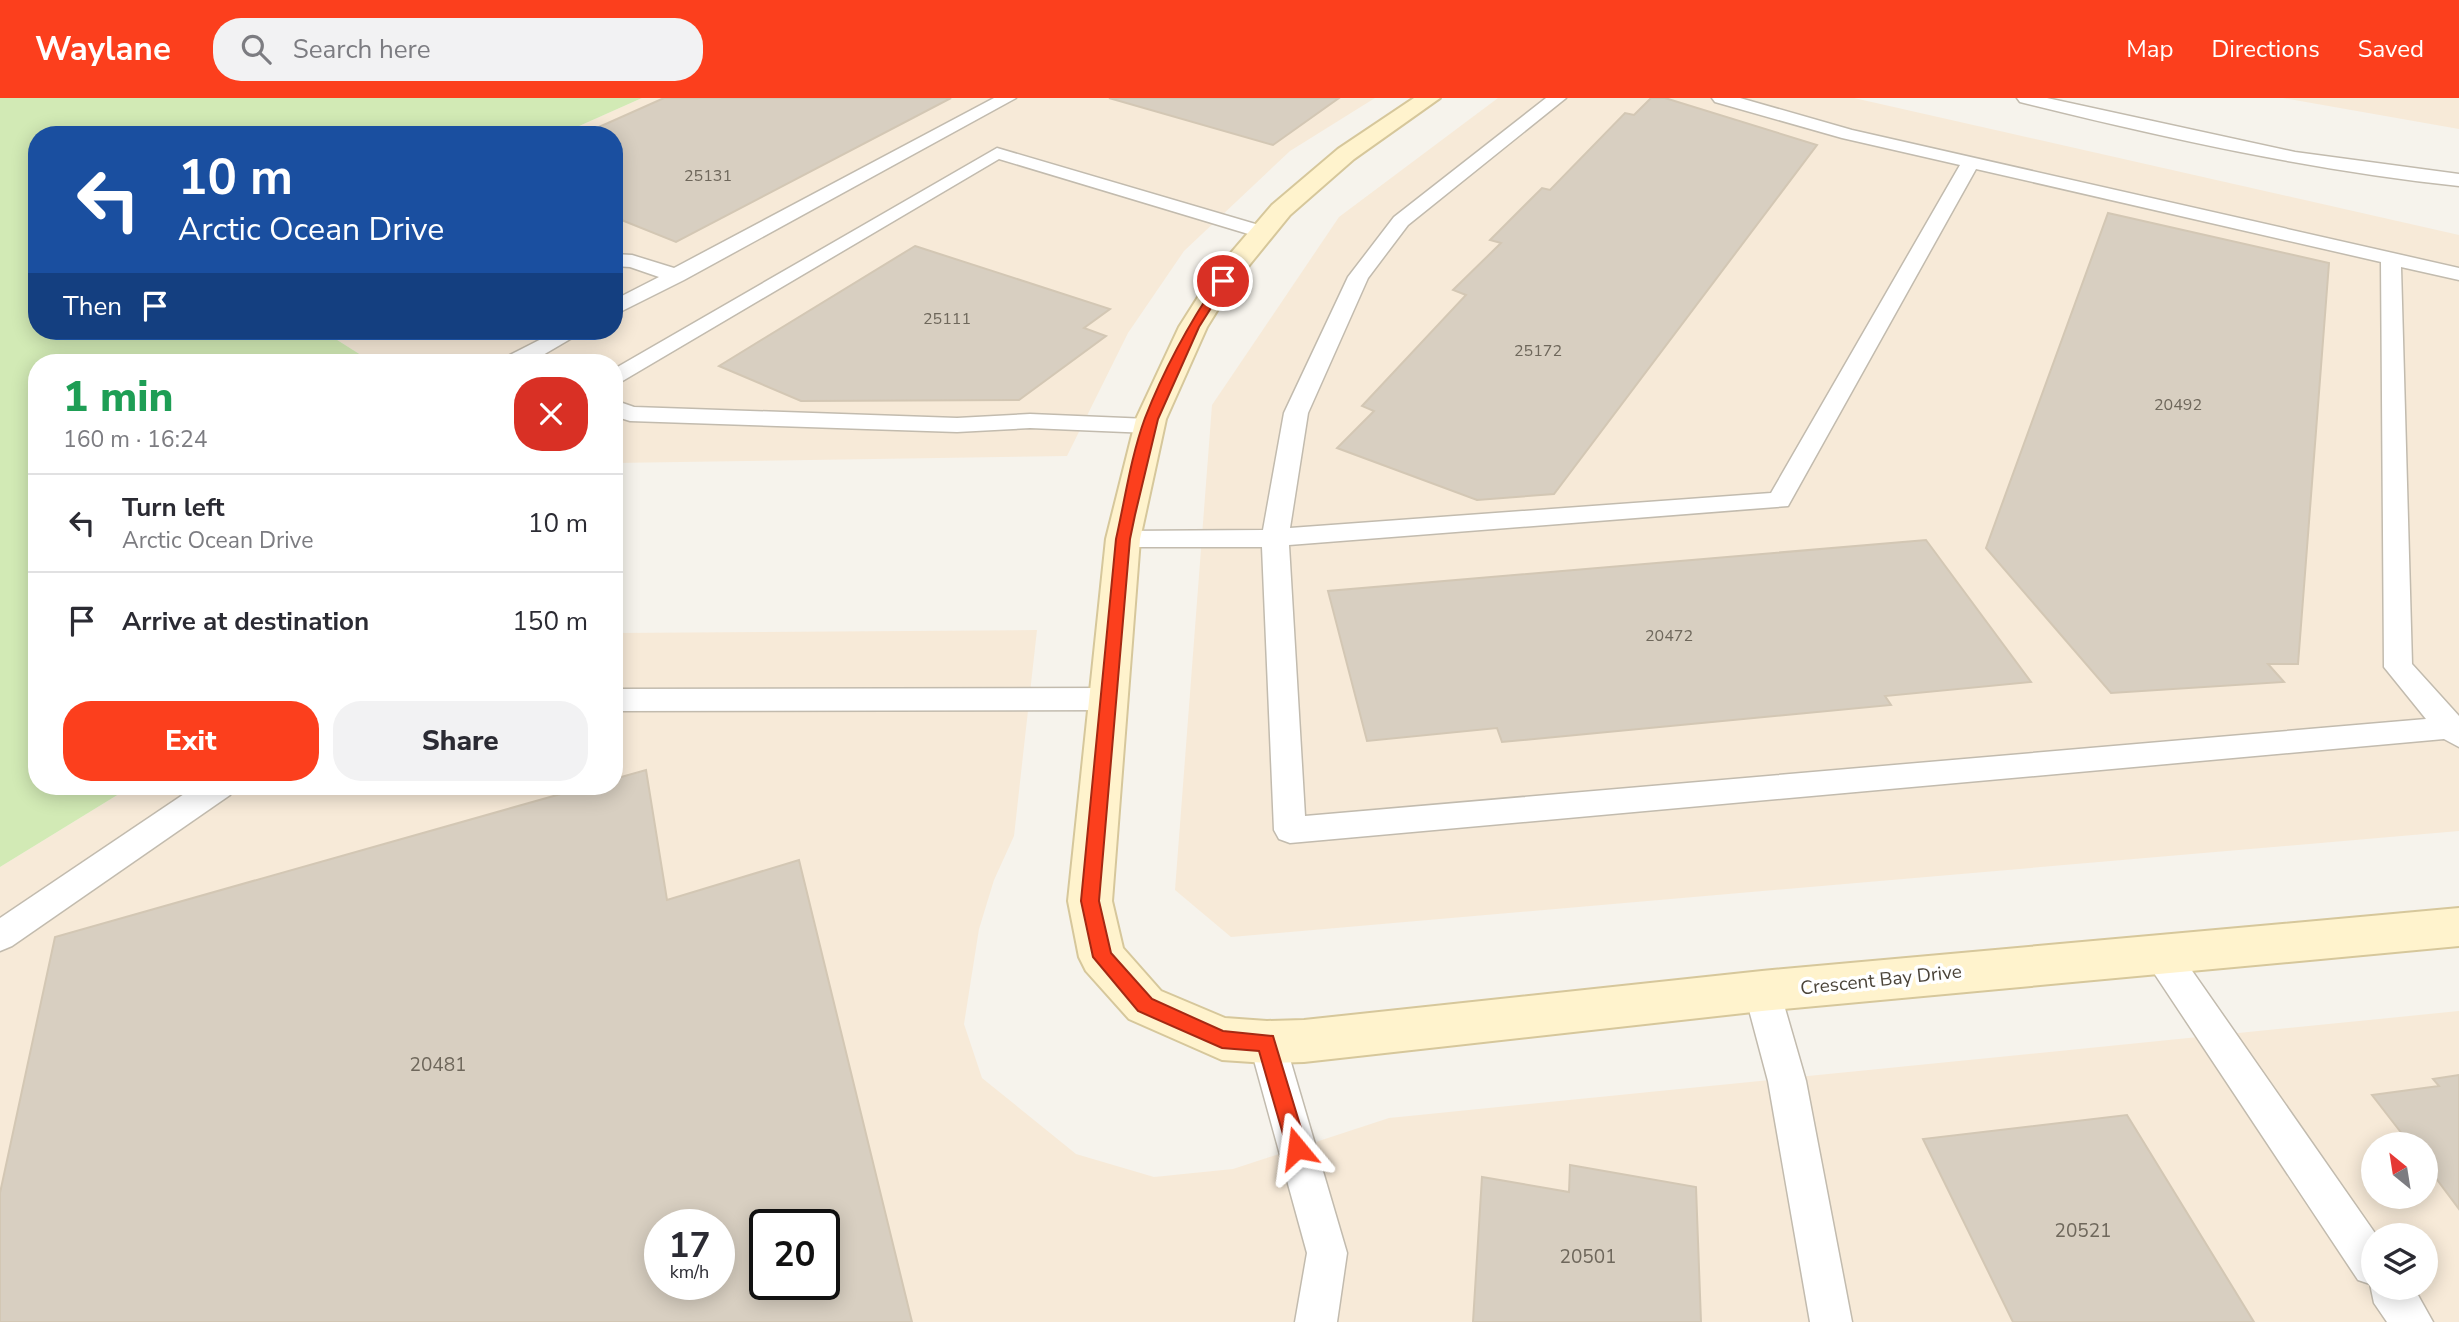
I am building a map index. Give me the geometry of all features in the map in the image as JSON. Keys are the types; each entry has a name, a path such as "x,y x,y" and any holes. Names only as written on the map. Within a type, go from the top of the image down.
{"street":[{"name":"Crescent Bay Drive","path":"1429,98 1346,154 1281,210 1262,232 1223,281 1193,327 1149,426 1123,539 1090,901 1102,957 1145,1005 1222,1039 1285,1042 1762,991 2459,927"}],"lane":[{"path":"623,304 1007,98"},
{"path":"1557,98 1438,188 1401,221 1358,277 1296,413 1275,538 1290,830 2457,730"},
{"path":"1721,98 1848,134 2459,274"},
{"path":"2026,98 2121,121 2320,161 2459,180"},
{"path":"939,135 1262,232"},
{"path":"623,374 997,153"},
{"path":"1123,539 1275,538 1779,500 1971,162"},
{"path":"2391,258 2398,667 2457,730"},
{"path":"623,260 677,276"},
{"path":"529,354 556,340"},
{"path":"623,411 630,414 957,425 1030,421 1149,426"},
{"path":"623,700 1109,699"},
{"path":"0,936 206,795"},
{"path":"2160,953 2361,1247"},
{"path":"1762,991 1787,1080 1831,1322"},
{"path":"1285,1042 1328,1253 1316,1322"},
{"path":"2397,1300 2412,1322"}],"shaded area":[{"path":"642,98 1375,98 1290,151 1184,251 1128,333 1067,456 623,463 623,354 359,354 337,340 623,340 623,126 579,126"},
{"path":"1498,98 1854,98 2459,235 2459,831 1231,937 1175,890 1212,405 1339,217"},
{"path":"2283,98 2459,98 2459,129"},
{"path":"1037,630 1014,836 994,880 979,929 964,1024 982,1078 1076,1154 1154,1177 1233,1169 1389,1118 2459,1011 2459,1322 0,1322 0,867 117,795 623,795 623,633"}],"green space":[{"path":"0,98 642,98 579,126 28,126 28,340 337,340 359,354 28,354 28,795 117,795 0,867"}],"building":[{"path":"664,98 951,98 676,242 623,221 623,126 601,126"},
{"path":"1109,98 1339,98 1273,145"},
{"path":"1651,98 1665,98 1817,145 1554,494 1477,500 1337,448 1374,411 1362,406 1466,295 1453,290 1501,243 1490,240 1542,188 1550,190 1625,113 1634,115"},
{"path":"2108,213 2329,263 2298,664 2268,664 2284,682 2111,693 1986,548"},
{"path":"915,246 1110,309 1084,328 1106,336 1019,400 801,401 719,366"},
{"path":"1926,540 2031,682 1885,696 1891,705 1502,742 1497,728 1367,741 1328,591"},
{"path":"646,770 667,900 799,860 912,1322 0,1322 0,1193 55,937 557,795 623,795 623,776"},
{"path":"2459,1075 2459,1209 2438,1181 2438,1132 2401,1132 2372,1095 2439,1086 2433,1079"},
{"path":"2127,1115 2254,1322 2013,1322 1923,1139"},
{"path":"1570,1165 1696,1187 1701,1322 1473,1322 1482,1177 1569,1192"}],"route":[{"path":"1223,281 1193,327 1151,419 1138,468 1123,539 1090,901 1102,957 1145,1005 1222,1039 1266,1042 1297,1148"}]}
